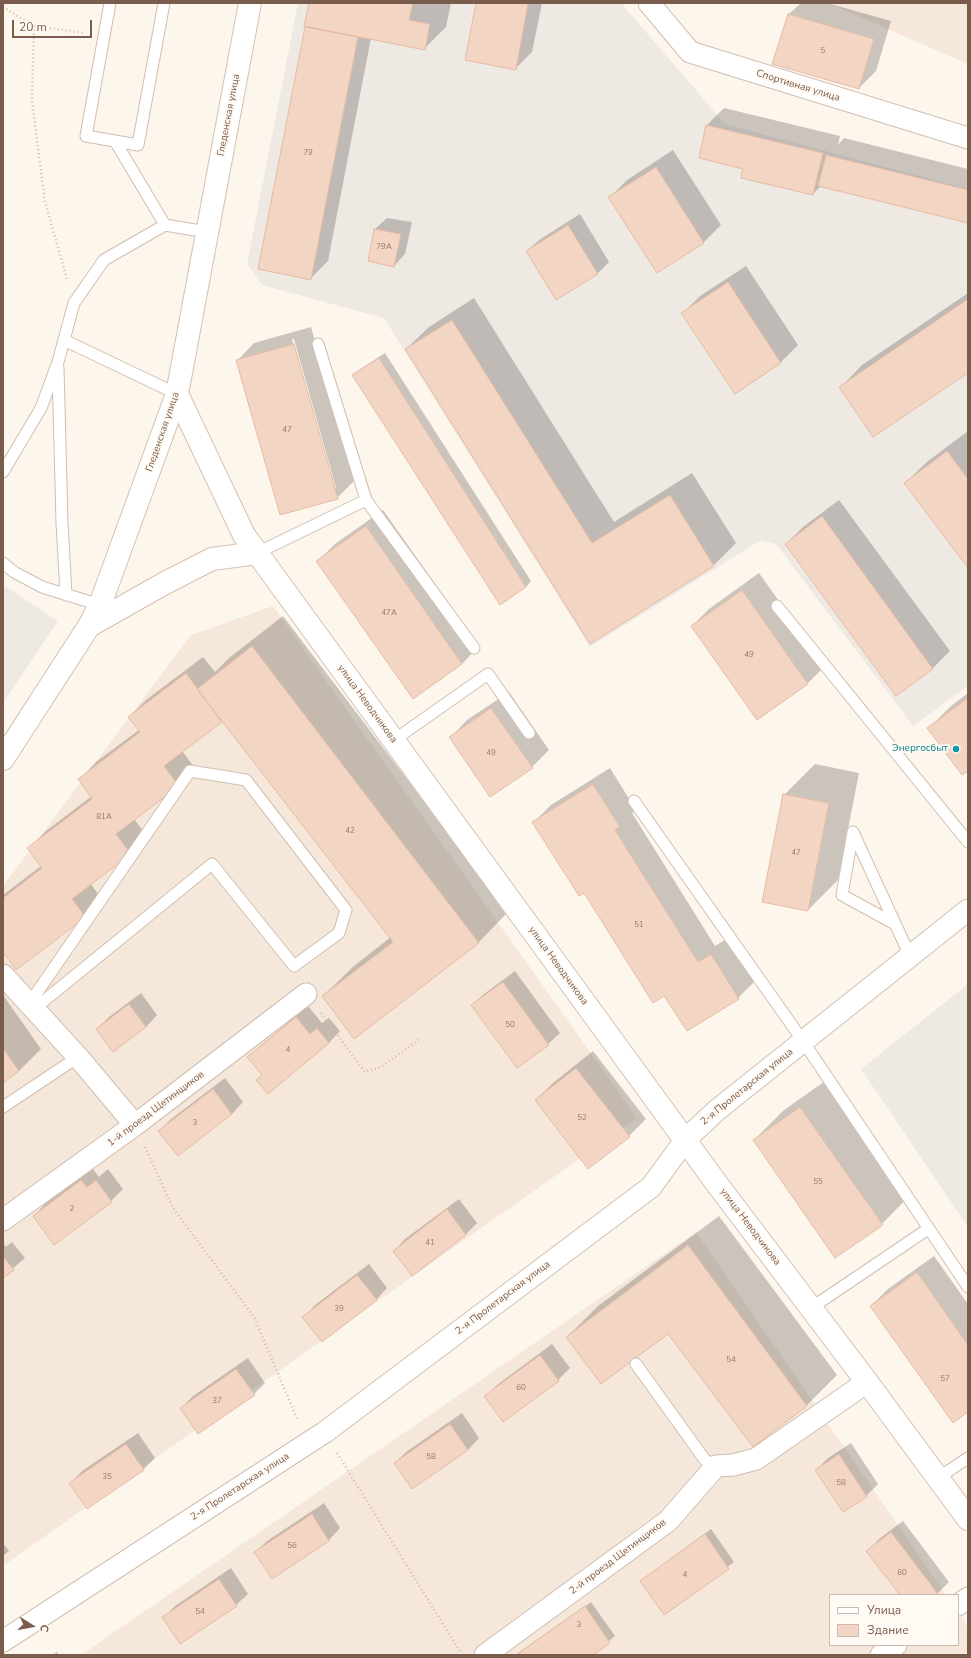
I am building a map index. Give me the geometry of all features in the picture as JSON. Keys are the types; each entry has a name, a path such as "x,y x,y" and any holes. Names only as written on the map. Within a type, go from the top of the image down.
{"main road":[{"name":"Гледенская улица","path":"3,759 90,626 100,605 177,394 250,3"},
{"name":"улица Неводчикова","path":"177,394 244,535 686,1139 717,1184 867,1382 968,1519"},
{"path":"90,626 165,583 212,559 257,553"}],"street":[{"name":"Спортивная улица","path":"649,3 690,52 968,138"},
{"name":"2-я Пролетарская улица","path":"3,1641 325,1432 651,1187 686,1139 717,1110 968,910"},
{"path":"3,976 78,1056 135,1125"},
{"name":"1-й проезд Щетинщиков","path":"3,1220 135,1125 306,994"},
{"path":"716,1466 733,1465 756,1459 867,1382"},
{"name":"2-й проезд Щетинщиков","path":"485,1655 668,1521 716,1466"},
{"path":"959,1604 968,1598"},
{"path":"881,1655 894,1646"}],"lane":[{"path":"110,3 86,136 138,145 164,3"},
{"path":"115,141 165,225"},
{"path":"3,472 41,408 58,362 74,303 104,260 165,225 207,232"},
{"path":"64,340 177,394"},
{"path":"318,344 366,500 474,648"},
{"path":"58,362 62,523 66,595"},
{"path":"257,553 366,500"},
{"path":"3,563 14,572 42,587 100,605"},
{"path":"778,606 968,842"},
{"path":"394,740 488,674 529,733"},
{"path":"190,771 246,780 346,910 339,933 294,966 212,864 32,1006 190,771"},
{"path":"634,801 803,1041 968,1287"},
{"path":"895,924 842,895 853,832 910,956"},
{"path":"3,1107 78,1056"},
{"path":"811,1308 928,1229"},
{"path":"636,1364 705,1460 716,1466"},
{"path":"938,1478 968,1458"}],"path":[{"path":"3,7 34,26 104,36"},
{"path":"34,26 32,101 45,202 74,303"},
{"path":"308,720 328,705"},
{"path":"306,994 365,1072 381,1067 421,1038"},
{"path":"135,1125 173,1208 254,1317 307,1443"},
{"path":"325,1432 462,1655"}],"shaded area":[{"path":"298,3 621,3 725,124 968,189 968,686 913,726 776,544 761,540 590,647 384,318 262,285 247,264"},
{"path":"828,3 968,3 968,64"},
{"path":"3,585 58,621 3,703"},
{"path":"273,606 637,1118 3,1566 3,886 191,635"},
{"path":"968,984 968,1227 861,1069"},
{"path":"696,1232 945,1594 829,1594 829,1646 959,1646 959,1614 968,1627 968,1655 81,1655"}],"building":[{"path":"309,3 413,3 409,20 430,24 425,50 304,26"},
{"path":"476,3 528,3 516,70 465,60"},
{"path":"788,14 874,39 859,89 772,64"},
{"path":"305,27 358,37 311,280 258,269"},
{"path":"706,125 823,153 813,195 741,178 743,169 699,158"},
{"path":"826,155 968,190 968,223 818,186"},
{"path":"656,167 704,243 657,273 608,197"},
{"path":"568,225 598,274 556,300 526,251"},
{"path":"374,229 401,234 394,267 368,261"},
{"path":"728,282 781,363 735,394 681,313"},
{"path":"968,299 968,373 873,437 839,387"},
{"path":"452,320 592,543 670,495 714,566 590,644 405,349"},
{"path":"294,344 338,499 280,515 236,360"},
{"path":"379,358 526,587 500,605 352,375"},
{"path":"947,451 968,479 968,568 904,483"},
{"path":"822,516 933,669 896,696 785,544"},
{"path":"366,526 462,664 413,699 316,561"},
{"path":"742,590 808,684 757,720 691,626"},
{"path":"252,646 479,943 354,1039 322,996 393,942 197,689"},
{"path":"186,673 222,722 164,766 179,786 116,834 131,854 72,899 86,917 16,970 3,952 3,898 42,868 27,848 92,799 78,779 140,732 128,717"},
{"name":"Энергосбыт","path":"968,698 968,771 962,775 927,728"},
{"path":"491,708 533,768 490,797 449,737"},
{"path":"593,784 620,827 615,830 698,962 711,954 739,999 687,1031 664,996 653,1003 584,893 579,896 532,822"},
{"path":"783,794 829,803 808,911 762,902"},
{"path":"503,982 549,1045 517,1068 471,1005"},
{"path":"129,1004 146,1027 113,1052 96,1029"},
{"path":"296,1017 310,1034 317,1028 329,1043 268,1094 256,1080 262,1075 247,1057"},
{"path":"3,1048 19,1071 3,1083"},
{"path":"576,1068 630,1137 588,1169 535,1100"},
{"path":"213,1089 232,1114 178,1156 158,1131"},
{"path":"800,1107 883,1225 835,1258 753,1140"},
{"path":"81,1180 87,1187 96,1180 112,1202 54,1245 33,1216"},
{"path":"447,1209 466,1235 412,1276 393,1251"},
{"path":"688,1245 807,1406 753,1447 668,1334 601,1384 566,1337"},
{"path":"3,1256 14,1270 3,1278"},
{"path":"917,1272 968,1345 968,1412 953,1423 870,1306"},
{"path":"357,1275 377,1300 322,1342 302,1317"},
{"path":"540,1355 559,1381 503,1422 484,1396"},
{"path":"236,1369 255,1395 198,1434 180,1408"},
{"path":"450,1424 468,1450 412,1489 394,1463"},
{"path":"126,1444 144,1470 87,1509 69,1483"},
{"path":"839,1454 867,1497 843,1512 815,1470"},
{"path":"312,1514 329,1541 272,1579 254,1552"},
{"path":"891,1532 938,1594 899,1594 866,1551"},
{"path":"705,1534 729,1569 664,1615 640,1581"},
{"path":"219,1579 237,1606 180,1644 162,1617"},
{"path":"585,1606 610,1643 593,1655 516,1655"}],"place":[{"name":"Энергосбыт","path":"956,749"}]}
